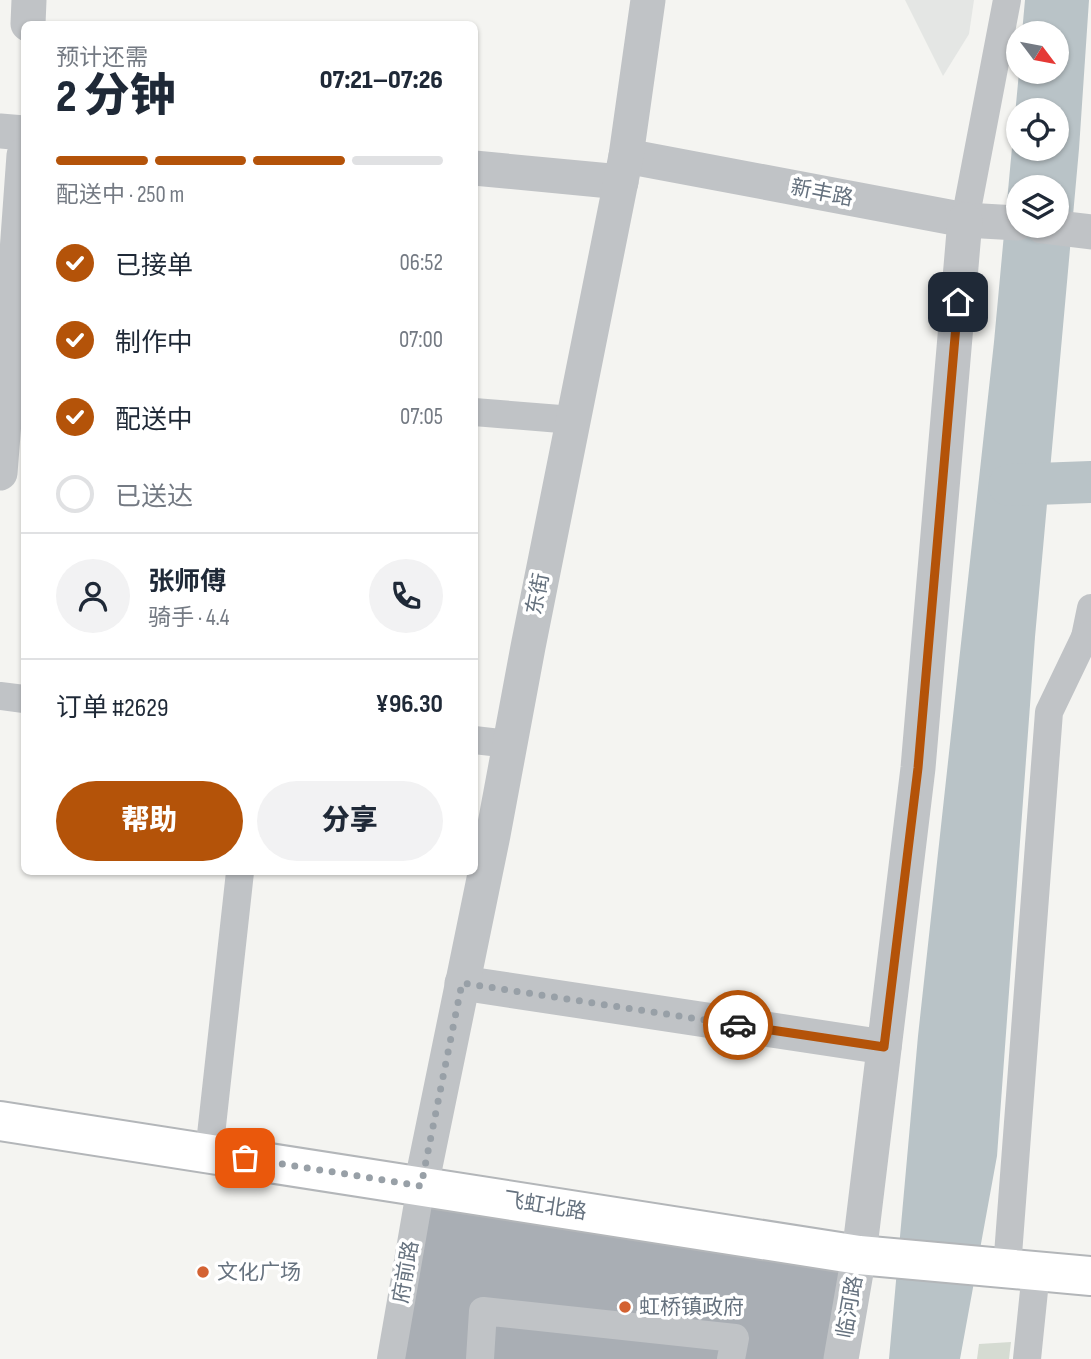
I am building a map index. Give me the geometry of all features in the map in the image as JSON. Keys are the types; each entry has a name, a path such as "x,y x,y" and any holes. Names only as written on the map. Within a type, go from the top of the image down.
{"main road":[{"name":"飞虹北路","path":"0,1121 859,1255 1091,1276"}],"street":[{"path":"28,21 29,0"},
{"name":"东街","path":"421,1186 623,169 648,0"},
{"path":"965,220 1007,0"},
{"path":"0,131 21,133"},
{"name":"新丰路","path":"478,167 623,169 965,220 1006,223"},
{"path":"0,473 5,409 18,395 8,376 21,196"},
{"name":"临河路","path":"841,1359 859,1255 918,768 965,220"},
{"path":"478,412 573,420"},
{"path":"1027,1359 1021,1270 1049,712 1088,636 1091,608"},
{"path":"0,696 21,699"},
{"path":"478,740 510,744"},
{"path":"209,1153 240,875"},
{"path":"462,983 884,1047"},
{"name":"府前路","path":"391,1359 421,1186"},
{"path":"480,1359 483,1311 735,1338 731,1359"}],"shaded area":[{"path":"905,0 974,0 969,34 943,76"},
{"path":"1025,0 1089,0 1079,149 1035,637 997,1156 960,1359 889,1359 918,1036 1006,212 1006,238 1069,238 1069,175 1009,175 1011,161 1069,161 1069,98 1017,98 1018,84 1069,84 1069,21 1023,21"},
{"path":"1011,1342 1009,1359 977,1359 979,1344"}],"building":[{"name":"虹桥镇政府","path":"421,1186 859,1255 841,1359 391,1359"}],"waterway":[{"path":"1009,485 1091,482"}],"way so far":[{"path":"245,1158 421,1186 462,983 738,1025"}],"place":[{"name":"文化广场","path":"203,1272"},
{"name":"虹桥镇政府","path":"625,1307"}],"route":[{"path":"738,1025 884,1047 918,768 958,302"}]}
